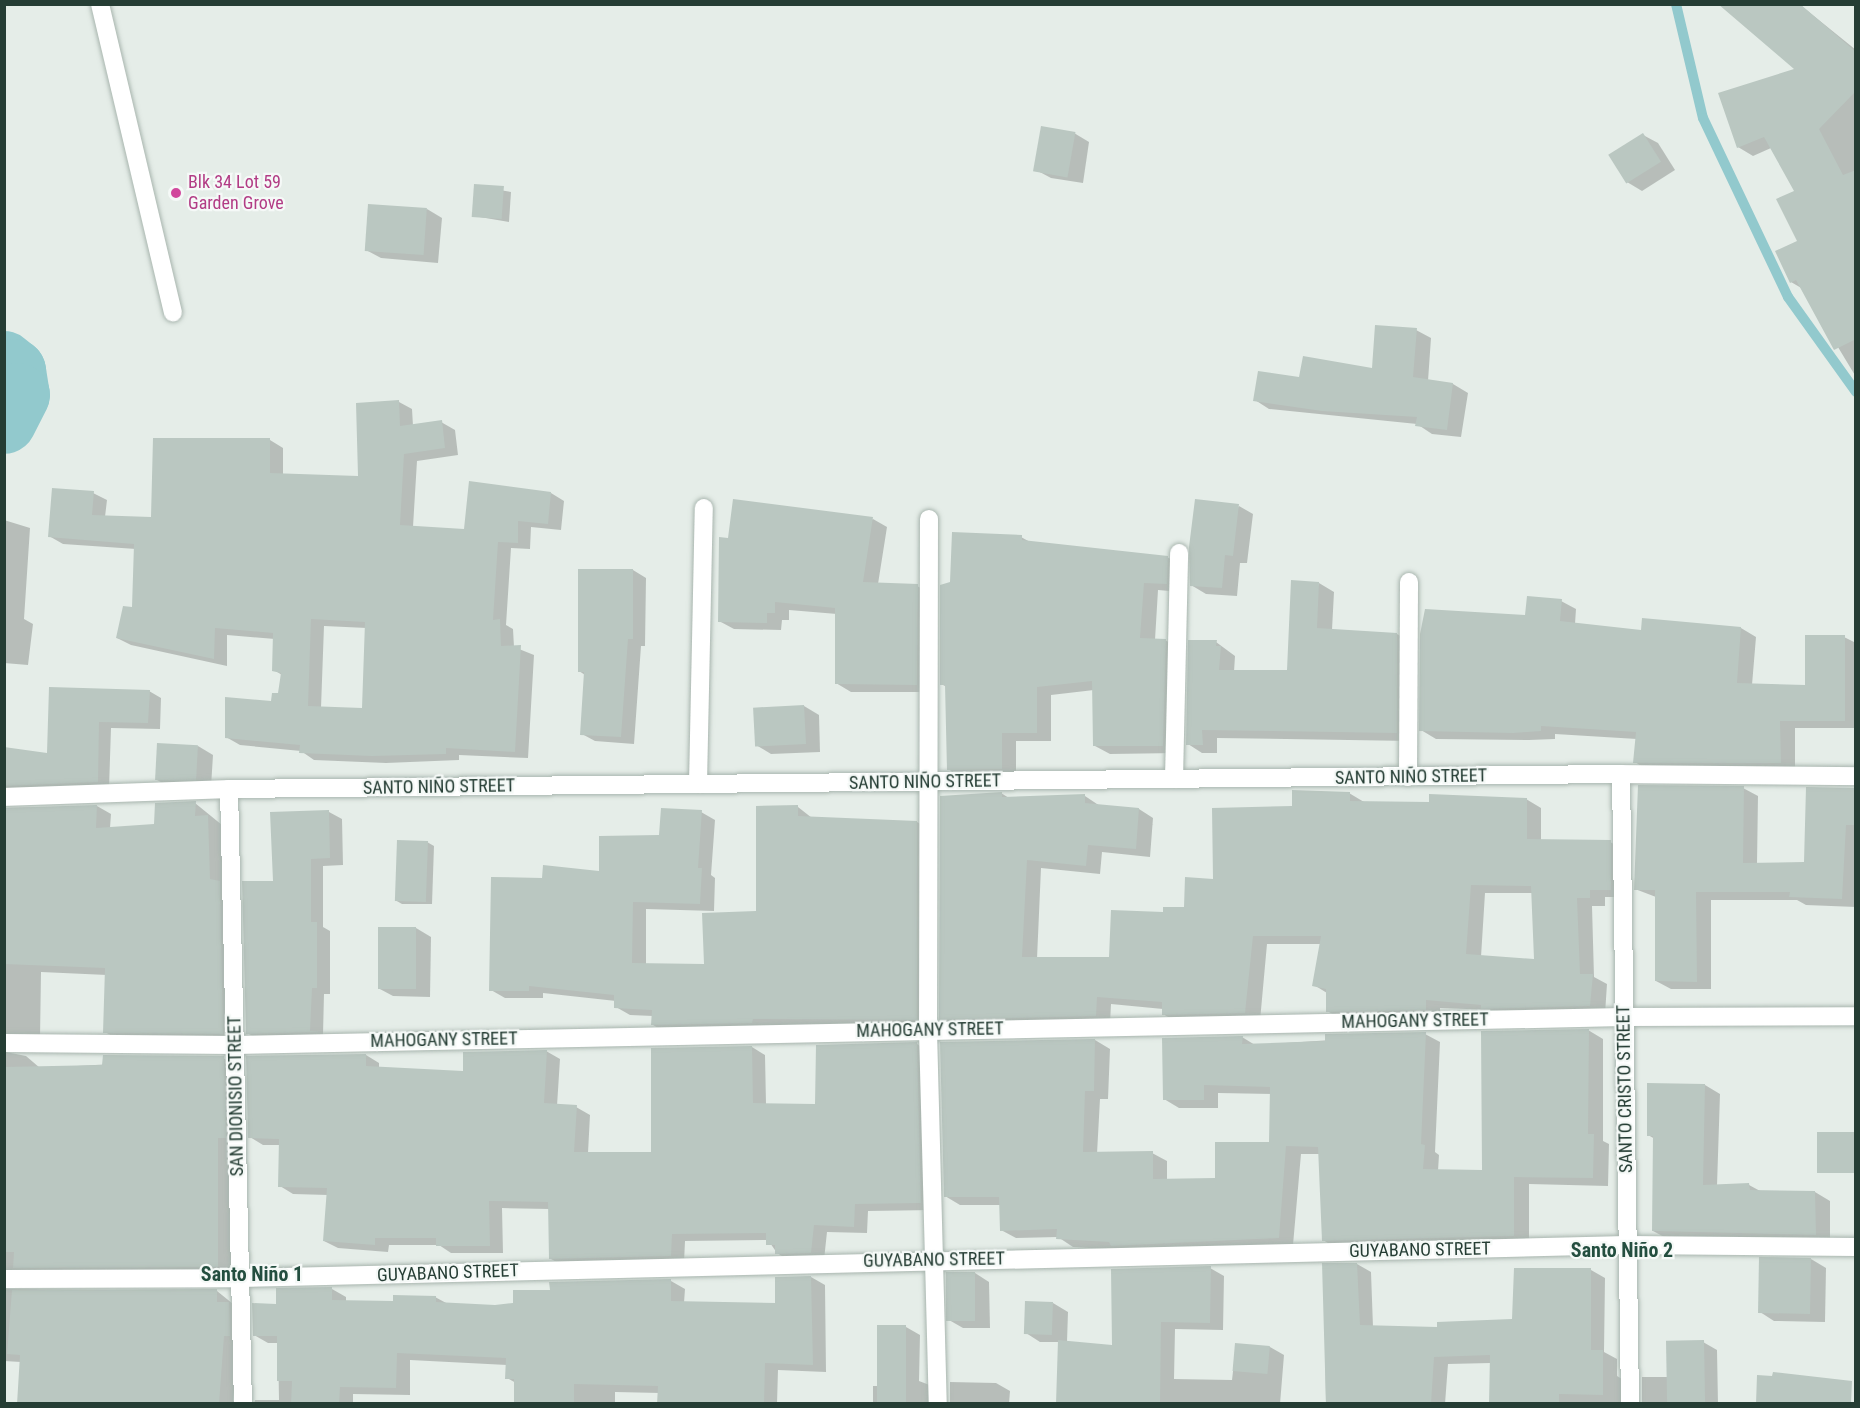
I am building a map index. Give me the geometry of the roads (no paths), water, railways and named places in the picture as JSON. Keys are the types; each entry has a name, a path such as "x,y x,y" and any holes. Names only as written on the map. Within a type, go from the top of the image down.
{"street":[{"path":"100,4 173,312"},
{"path":"698,784 704,508"},
{"path":"929,519 927,1030 938,1404"},
{"path":"1174,779 1179,553"},
{"path":"1408,777 1409,582"},
{"name":"SANTO NIÑO STREET","path":"4,797 229,789 1621,774 1856,776"},
{"name":"SANTO CRISTO STREET","path":"1621,774 1630,1404"},
{"name":"SAN DIONISIO STREET","path":"229,789 243,1404"},
{"name":"MAHOGANY STREET","path":"4,1043 235,1045 1624,1017 1856,1016"},
{"name":"GUYABANO STREET","path":"4,1279 240,1278 1627,1245 1856,1247"}],"waterway":[{"path":"1676,4 1703,118 1788,297 1856,392"},
{"path":"4,363 14,371 18,395 4,422"}],"place":[{"name":"Blk 34 Lot 59 Garden Grove","path":"176,193"}],"district":[{"name":"Santo Niño 2","path":"1622,1250"},
{"name":"Santo Niño 1","path":"252,1274"}]}
